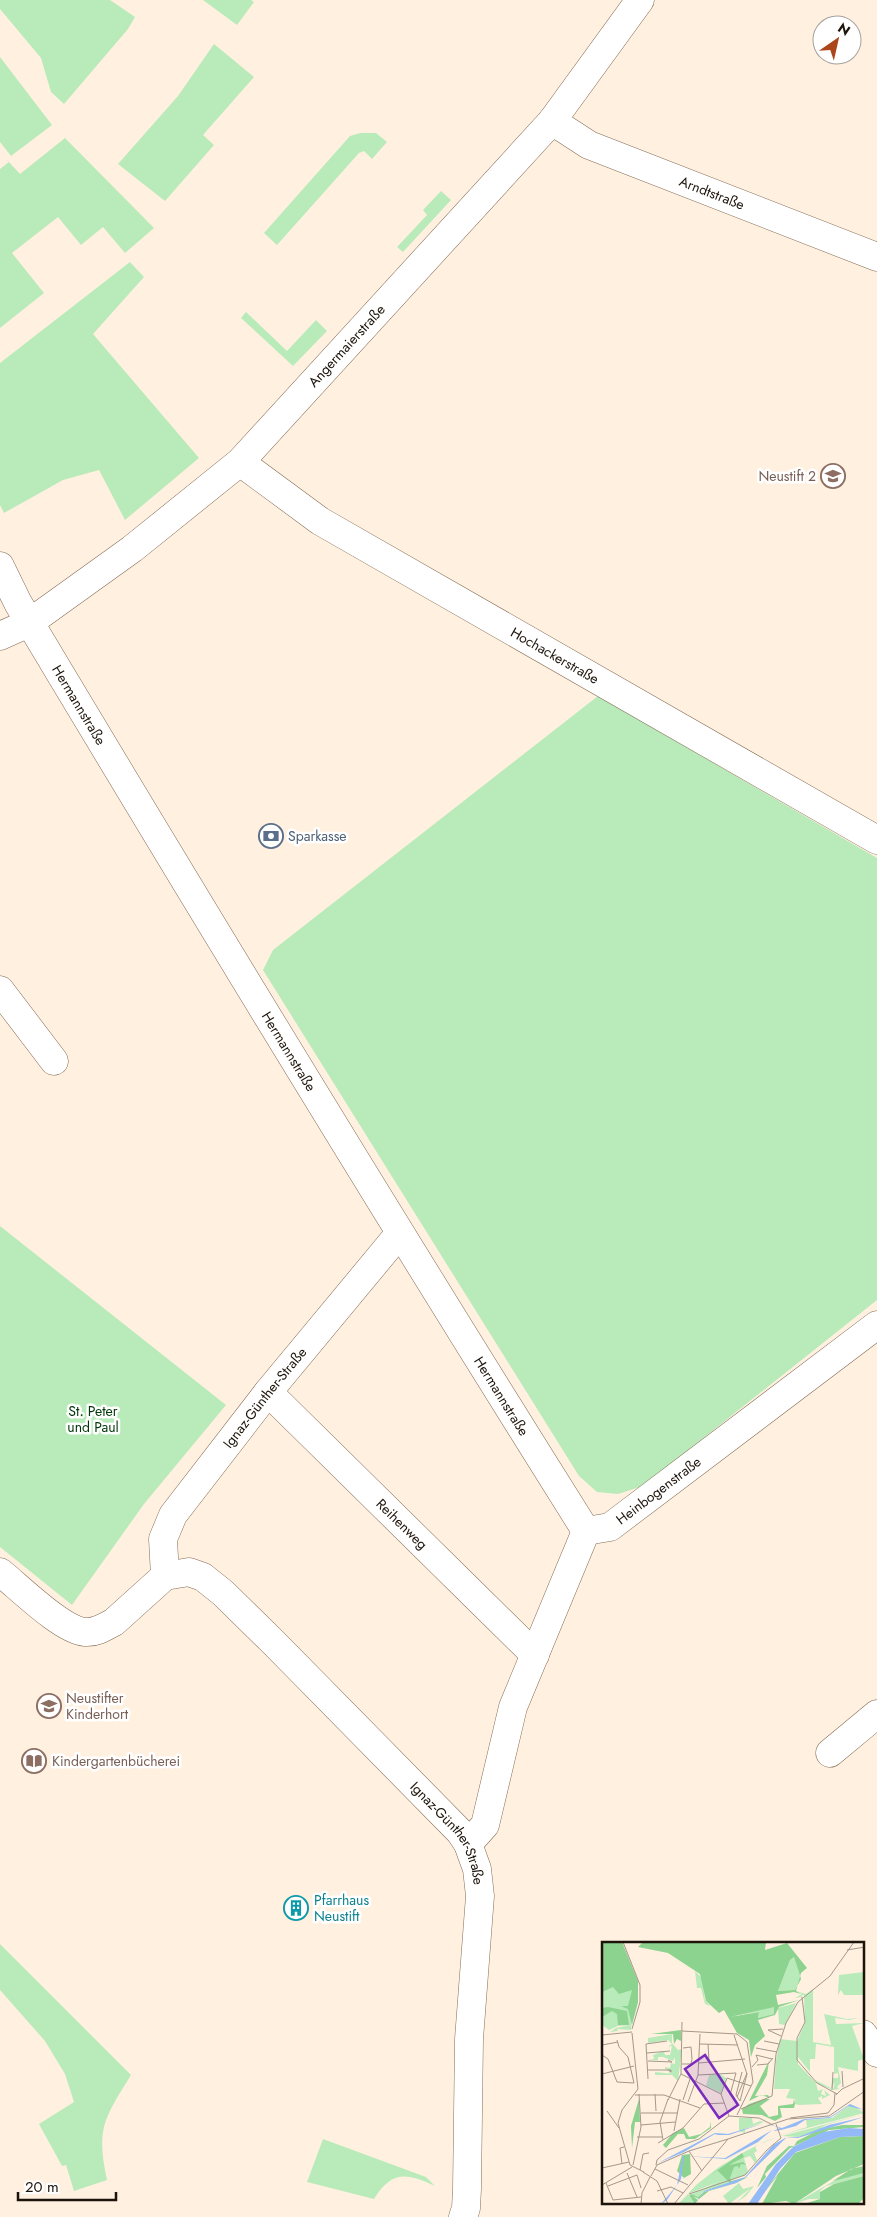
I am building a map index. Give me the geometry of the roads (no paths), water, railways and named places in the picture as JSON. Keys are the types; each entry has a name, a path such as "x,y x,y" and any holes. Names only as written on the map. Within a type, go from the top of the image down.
{"street":[{"name":"Angermaierstraße","path":"0,636 29,623 132,549 240,462 552,120 640,0"},
{"name":"Arndtstraße","path":"552,120 589,145 877,257"},
{"name":"Hochackerstraße","path":"240,462 320,521 877,840"},
{"name":"Hermannstraße","path":"0,566 29,623 399,1234 586,1531"},
{"path":"0,990 54,1061"},
{"name":"Ignaz-Günther-Straße","path":"399,1234 268,1392 172,1515 162,1539 165,1576 189,1572 203,1578 224,1593 431,1801 468,1844 477,1868 480,1896 469,2039 467,2189 466,2208 463,2217"},
{"name":"Heinbogenstraße","path":"586,1531 610,1528 877,1325"},
{"name":"Reihenweg","path":"268,1392 535,1655"},
{"path":"468,1844 485,1825 513,1707 586,1531"},
{"path":"0,1572 66,1626 87,1632 105,1628 114,1622 165,1576"},
{"path":"830,1753 877,1714"},
{"path":"864,2035 877,2053"}],"place":[{"name":"Neustift 2","path":"833,476"},
{"name":"Sparkasse","path":"271,836"},
{"name":"Neustifter Kinderhort","path":"49,1706"},
{"name":"Kindergartenbücherei","path":"34,1761"},
{"name":"Pfarrhaus Neustift","path":"296,1908"}],"park label":[{"name":"St. Peter und Paul","path":"93,1419"}]}
